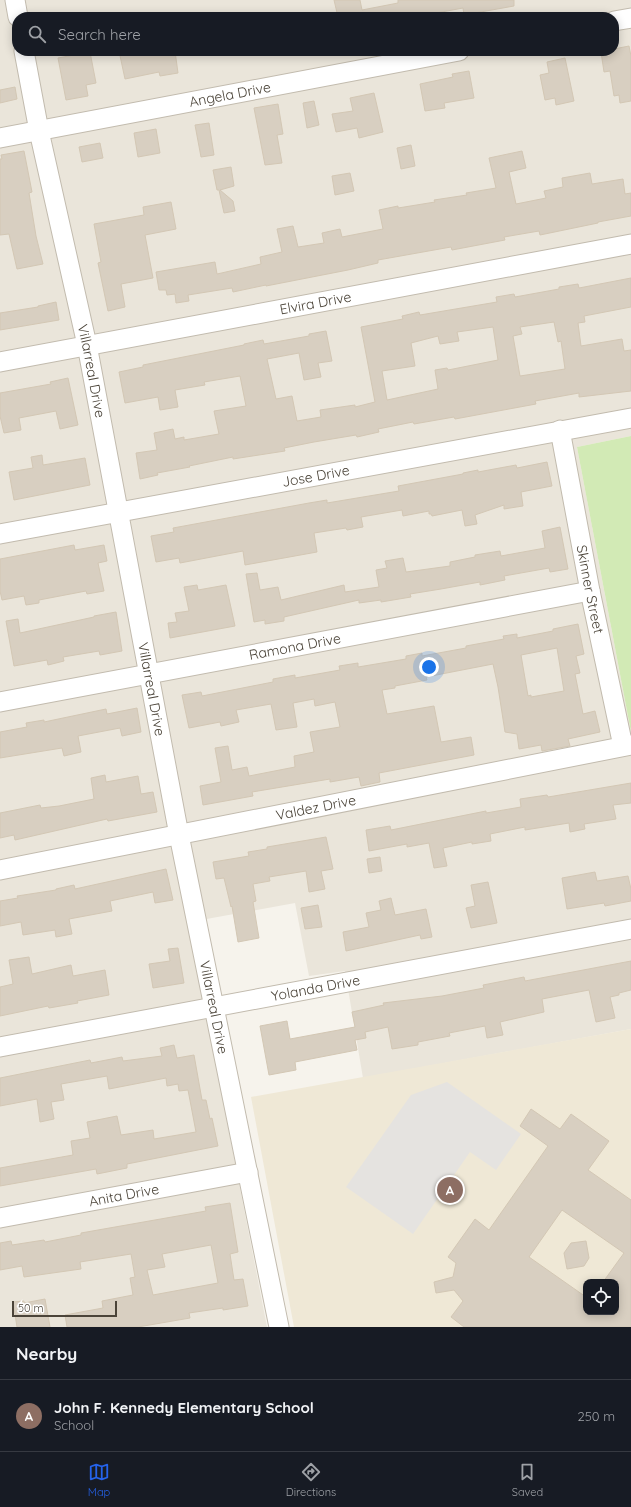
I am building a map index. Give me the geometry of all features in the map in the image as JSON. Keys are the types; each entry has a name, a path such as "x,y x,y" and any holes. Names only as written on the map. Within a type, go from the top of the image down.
{"street":[{"path":"15,0 17,12"},
{"path":"619,20 631,18"},
{"name":"Villarreal Drive","path":"25,56 39,131 87,345 150,674 179,835 279,1327"},
{"name":"Angela Drive","path":"0,138 433,56"},
{"name":"Elvira Drive","path":"0,362 631,244"},
{"name":"Jose Drive","path":"0,534 631,418"},
{"name":"Skinner Street","path":"560,430 590,591 627,746"},
{"name":"Ramona Drive","path":"0,702 590,591"},
{"name":"Valdez Drive","path":"0,870 627,746"},
{"name":"Yolanda Drive","path":"0,1047 631,929"},
{"name":"Anita Drive","path":"0,1218 248,1172"}],"shaded area":[{"path":"0,0 631,0 631,436 577,447 631,732 631,1029 363,1078 345,971 309,976 295,903 190,922 203,998 267,1327 0,1327"},
{"path":"631,1029 631,1327 294,1327 251,1097"},
{"path":"447,1082 521,1134 496,1170 470,1152 413,1234 346,1187 411,1095"}],"green space":[{"path":"631,436 631,732 577,447"}],"building":[{"path":"334,0 360,0 362,10 398,3 398,0 514,0 514,6 481,12 464,12 463,8 442,12 337,12"},
{"path":"629,46 631,56 631,101 620,103 619,95 614,96 610,71 604,72 602,56 619,56 619,48"},
{"path":"69,56 91,56 96,83 86,85 88,96 66,100 58,58"},
{"path":"120,56 176,56 178,73 160,76 159,72 125,79"},
{"path":"565,58 574,101 556,105 555,98 545,100 540,75 549,73 547,62"},
{"path":"469,71 474,98 444,103 445,108 425,111 420,84 453,77 452,74"},
{"path":"15,87 17,99 0,103 0,90"},
{"path":"374,93 383,132 359,138 357,128 336,132 332,114 353,111 350,98"},
{"path":"314,101 319,125 307,128 303,103"},
{"path":"278,104 283,134 277,135 282,163 265,165 254,108"},
{"path":"209,123 214,155 201,157 195,125"},
{"path":"156,129 160,153 138,157 134,133"},
{"path":"100,143 103,158 82,162 79,147"},
{"path":"411,145 415,166 401,169 397,148"},
{"path":"24,151 32,192 29,193 36,236 43,264 17,269 9,234 0,235 0,159 2,159 1,155"},
{"path":"522,151 526,168 509,172 516,204 546,198 544,191 563,187 562,178 590,173 592,184 623,179 625,194 631,193 631,216 540,235 539,231 504,237 505,240 452,250 451,247 378,260 378,263 348,270 233,292 232,288 188,295 189,301 176,303 175,294 167,295 166,290 159,290 156,272 215,262 217,274 261,264 260,257 282,252 277,229 293,226 298,247 324,243 322,233 340,229 342,237 383,229 379,210 398,206 398,208 435,202 434,200 467,195 466,193 496,188 489,158"},
{"path":"231,167 234,186 220,190 233,201 235,211 224,213 213,170"},
{"path":"350,173 354,191 335,195 332,176"},
{"path":"171,202 176,229 145,235 153,278 121,284 125,307 108,311 98,263 101,262 94,224 144,215 143,207"},
{"path":"631,278 631,307 584,316 585,322 578,323 581,346 622,339 624,351 631,350 631,391 579,397 579,393 535,401 536,404 455,419 454,417 414,424 413,422 378,429 379,432 357,437 356,435 314,442 284,448 285,451 233,459 233,457 157,473 158,475 140,479 136,453 157,450 154,433 173,429 175,439 184,437 184,440 219,434 214,411 246,406 240,376 204,382 205,385 175,390 178,407 160,410 158,397 125,403 119,372 143,367 143,365 263,340 264,344 309,336 309,334 326,331 332,361 318,363 321,377 304,380 299,353 267,359 276,399 292,396 297,421 321,417 320,410 355,405 355,407 375,402 361,327 403,319 402,316 419,312 420,315 497,302 496,297 514,294 515,297 578,284 579,288","holes":["554,322 558,342 561,341 565,369 520,376 513,336 522,334 520,327","493,327 498,360 448,370 447,368 435,370 438,389 387,400 382,371 415,366 411,343 438,336 440,344 459,341 457,332"]},
{"path":"56,302 59,320 0,330 0,313 38,307"},
{"path":"68,378 78,425 60,429 56,411 19,418 21,430 4,433 0,416 0,393 51,384 50,382"},
{"path":"42,455 43,465 85,458 90,485 14,500 9,472 33,468 31,457"},
{"path":"547,462 552,486 521,492 523,506 504,509 504,505 475,515 477,524 465,526 462,510 432,516 429,514 429,511 403,516 402,510 361,517 363,527 314,533 317,552 245,565 243,551 180,563 179,558 156,562 151,536 174,532 173,528 327,500 327,503 399,491 398,486 478,470 478,472 516,465 517,468"},
{"path":"560,527 568,569 550,572 549,568 504,576 505,580 480,585 480,582 410,594 411,597 381,602 381,600 359,603 359,600 284,617 284,621 265,624 265,620 254,622 246,574 257,573 260,590 278,587 281,600 344,585 345,592 379,587 376,570 387,568 385,561 403,558 406,572 450,566 450,562 475,557 475,555 500,551 501,556 545,548 542,531"},
{"path":"74,545 75,550 104,545 107,561 98,563 104,591 87,594 86,591 39,600 39,603 26,605 24,596 2,600 0,591 0,559"},
{"path":"197,585 198,590 226,585 235,626 170,638 168,623 177,622 175,613 189,611 184,587"},
{"path":"116,612 122,651 100,655 99,651 63,657 64,661 48,665 47,660 14,666 6,621 18,619 20,633"},
{"path":"578,624 584,654 576,656 580,673 575,674 583,714 595,711 600,732 568,739 570,746 542,751 541,745 519,749 517,734 505,732 493,664 426,677 427,680 382,690 387,714 434,706 441,742 471,737 474,755 379,773 380,782 361,786 359,777 330,782 330,779 252,792 253,796 203,805 200,786 221,782 215,748 228,746 232,770 247,767 249,776 295,767 294,756 314,752 310,732 340,727 335,702 315,706 314,699 293,703 297,727 276,730 271,704 236,710 239,722 221,726 220,722 189,728 182,695 201,692 202,696 273,682 273,679 295,675 295,678 340,670 339,666 358,663 358,667 406,659 406,656 422,653 422,656 504,639 503,636 517,634 517,638 553,631 553,629","holes":["557,648 564,691 531,697 531,695 528,696 521,655"]},
{"path":"137,708 141,732 122,736 120,728 78,736 81,752 64,756 62,748 0,758 0,732 27,727 26,723 44,720 44,722 106,709 107,714"},
{"path":"105,775 106,782 138,776 141,794 153,792 157,812 108,821 107,819 15,840 14,835 0,838 0,813 40,805 41,808 59,806 94,799 91,778"},
{"path":"631,783 631,803 613,805 616,819 584,824 585,829 570,832 569,823 525,830 525,827 490,834 491,841 472,844 472,842 443,848 447,866 434,868 429,843 407,847 407,844 369,851 366,830 390,826 391,830 486,811 486,813 521,807 520,799 547,795 548,797"},
{"path":"326,837 333,869 321,871 325,889 309,892 306,871 269,877 270,881 253,884 256,901 253,902 259,938 238,942 232,906 231,907 224,878 216,879 213,862 249,856 248,852 267,849 267,847"},
{"path":"380,857 382,871 369,873 367,859"},
{"path":"166,869 173,900 155,903 153,892 110,901 112,911 69,919 72,934 56,937 55,930 23,935 21,922 0,926 0,901 18,898 17,896 56,890 74,885 75,889"},
{"path":"595,872 597,881 628,876 631,889 631,901 605,906 604,903 567,909 562,878"},
{"path":"488,882 497,923 471,928 466,908 475,906 471,885"},
{"path":"391,898 395,915 426,909 432,937 421,939 420,935 346,951 343,932 369,927 366,913 381,910 379,901"},
{"path":"318,905 322,927 305,929 301,908"},
{"path":"178,948 184,983 153,988 149,964 170,961 168,949"},
{"path":"29,957 32,974 71,965 73,976 105,970 109,995 77,1001 78,1003 49,1008 48,1006 0,1016 0,987 13,984 9,960"},
{"path":"631,961 631,990 610,997 615,1018 596,1022 589,990 542,999 544,1012 500,1022 503,1035 487,1038 485,1026 449,1033 450,1036 418,1042 418,1045 392,1049 388,1027 365,1032 366,1038 355,1040 357,1050 295,1062 296,1070 269,1075 260,1026 287,1021 290,1039 355,1027 352,1012 384,1005 383,1003 442,996 484,988 483,985 524,977 525,981"},
{"path":"174,1045 177,1058 194,1055 202,1100 206,1100 210,1119 212,1118 218,1146 127,1164 127,1168 97,1174 96,1169 0,1186 0,1168 73,1155 71,1141 90,1138 87,1122 117,1116 121,1135 153,1130 154,1139 196,1132 188,1090 179,1091 178,1084 167,1086 166,1078 109,1089 107,1076 61,1084 64,1100 51,1102 54,1119 40,1122 37,1099 0,1106 0,1078 90,1060 91,1063 122,1057 123,1061 162,1056 160,1048"},
{"path":"531,1109 560,1129 571,1114 609,1141 588,1170 631,1200 631,1327 464,1327 451,1317 463,1301 454,1290 436,1293 434,1282 453,1277 456,1263 448,1257 475,1219 489,1230 548,1146 520,1126","holes":["562,1210 624,1253 605,1279 619,1279 619,1315 583,1315 583,1295 529,1257"]},
{"path":"230,1203 238,1252 230,1254 234,1280 243,1279 248,1306 189,1313 190,1318 138,1327 67,1327 65,1315 103,1308 102,1301 133,1295 130,1278 135,1277 131,1254 80,1262 81,1269 24,1277 22,1266 0,1270 0,1243 11,1241 12,1245 44,1240 45,1242 81,1235 81,1233 206,1211 205,1207","holes":["211,1245 218,1283 153,1295 147,1270 165,1267 162,1254"]},
{"path":"586,1241 589,1258 584,1266 567,1269 564,1253 571,1243"},
{"path":"45,1299 50,1327 17,1327 13,1302 24,1301 24,1303"}],"place":[{"name":"John F. Kennedy Elementary School","path":"450,1190"}]}
